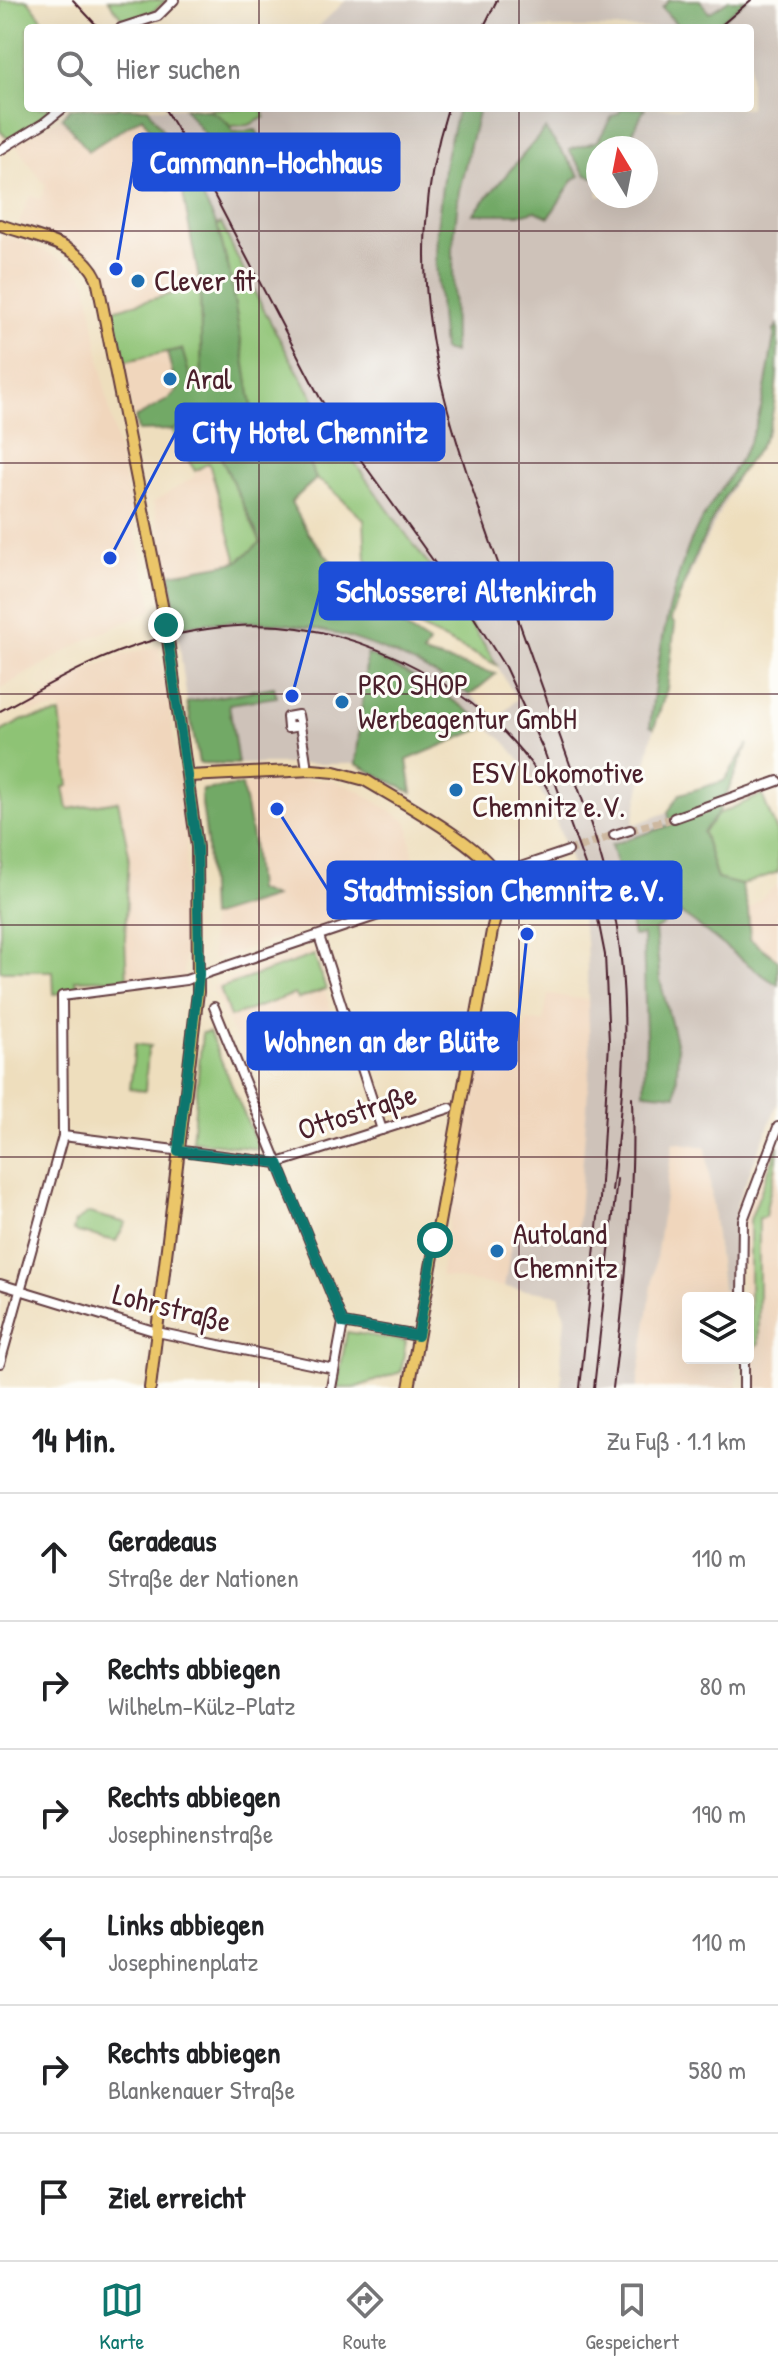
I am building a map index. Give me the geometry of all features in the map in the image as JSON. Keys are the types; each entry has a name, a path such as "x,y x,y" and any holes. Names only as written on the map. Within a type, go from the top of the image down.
{"main road":[{"path":"0,225 78,254 90,265 97,279 156,564 189,776 197,847 199,975 150,1388"},
{"path":"189,776 307,770 335,772 365,780 476,850 489,861 497,874 500,889 409,1388"}],"street":[{"path":"133,24 158,16 174,0"},
{"path":"0,150 58,112"},
{"path":"300,726 307,770"},
{"path":"674,818 778,781"},
{"path":"614,835 630,830"},
{"path":"0,1363 63,1136 62,996 176,981 199,975 568,851"},
{"path":"319,936 382,1130"},
{"path":"214,1007 343,1323 331,1388"},
{"name":"Ottostraße","path":"278,1163 450,1108"},
{"path":"742,1292 743,1220 778,1127"},
{"path":"63,1136 278,1163"},
{"name":"Lohrstraße","path":"0,1284 157,1332 334,1369"},
{"path":"343,1323 418,1336"},
{"path":"744,1364 745,1388"}],"shaded area":[{"path":"346,0 778,0 778,356 751,451 701,550 671,619 655,672 650,726 654,728 633,822 635,824 668,812 668,825 671,825 688,887 778,966 778,1103 736,1206 736,1292 722,1289 706,1147 673,1142 637,1388 561,1388 565,1317 559,1295 504,1287 514,1229 577,1240 590,1062 586,941 577,899 578,880 551,808 525,767 505,742 460,703 367,655 356,764 238,764 229,703 276,697 274,687 187,702 177,627 232,621 304,625 368,643 424,667 470,695 498,718 517,699 469,619 352,459 307,389 258,303 221,224 217,225 191,174 151,112 187,112 200,128 249,125 258,112 754,112 754,24 321,24"},
{"path":"142,116 164,151 162,180 180,184 182,188 200,286 109,311 97,265 89,251 19,223 30,196 40,199 46,186 16,145 62,117 89,151"},
{"path":"0,235 14,237 73,265 87,282 104,384 153,610 86,640 0,689"},
{"path":"167,352 177,391 135,418 121,362"},
{"path":"209,462 237,562 170,574 153,502 194,477 195,471"},
{"path":"159,646 187,823 184,977 127,979 125,939 129,854 118,801 68,809 64,787 69,785 60,708 27,713 27,708 63,682 94,667 123,655"},
{"path":"298,779 331,780 359,791 408,822 418,892 212,960 210,917 272,897 257,890 253,842 242,785"},
{"path":"778,884 778,960 750,939 748,909"},
{"path":"312,948 340,1039 249,1069 212,986"},
{"path":"548,994 589,1000 590,1062 577,1240 514,1229 504,1287 440,1276 482,1023 524,1031 526,1020 543,1022"},
{"path":"778,1128 778,1388 748,1388 748,1364 754,1364 754,1292 743,1292 744,1220"},
{"path":"673,1142 706,1146 721,1288 730,1292 682,1292 682,1364 737,1364 737,1388 637,1388"}],"green space":[{"path":"0,0 28,0 46,24 24,24 24,112 53,112 8,139 0,131"},
{"path":"108,0 167,0 147,16 124,21"},
{"path":"669,0 700,0 709,13 729,0 746,0 718,24 676,24 662,8"},
{"path":"66,112 151,112 191,174 217,225 229,270 258,442 290,420 316,479 291,502 308,533 349,584 347,590 429,643 423,654 496,674 470,695 400,657 330,632 257,622 177,627 170,574 237,562 261,542 217,449 206,411 173,430 138,431 135,418 177,391 167,352 182,349 192,384 202,383 200,286 182,188 179,184 169,190 162,180 164,151 142,117 88,151 62,117"},
{"path":"187,112 213,112 224,119 233,132 256,130 262,141 249,165 229,157"},
{"path":"213,112 263,112 265,117 249,125 231,126"},
{"path":"457,112 478,112 459,191 453,247 454,353 443,350 436,264 445,161"},
{"path":"619,112 643,112 631,136 601,136 612,116"},
{"path":"545,129 580,176 574,179 549,217 535,211 524,214 473,214"},
{"path":"586,145 586,175 569,150"},
{"path":"221,223 282,343 333,429 497,665 409,622 366,560 364,520 328,486 316,479 291,420 258,443 229,270 217,225"},
{"path":"200,286 202,383 192,385 181,349 121,362 109,311"},
{"path":"778,325 776,390 769,428 723,500 684,585 671,619 675,625 667,689 654,728 650,726 659,659 680,570 700,523 750,441 760,412 774,330"},
{"path":"205,410 217,449 261,543 237,562 209,463 195,471 179,450 173,430"},
{"path":"367,654 430,686 488,726 407,760 412,793 356,764"},
{"path":"274,687 277,697 229,704 238,764 199,763 187,702"},
{"path":"60,714 69,786 64,787 68,809 118,801 129,854 125,939 127,979 75,980 82,991 54,994 53,971 0,971 0,732 23,720"},
{"path":"748,744 718,814 703,832 717,879 741,885 748,909 750,939 778,960 778,985 680,913 655,930 660,980 678,1050 676,1095 644,1092 643,935 633,936 611,845 671,825 668,812 680,794 724,781"},
{"path":"242,785 253,842 257,890 274,897 210,917 207,842 201,796 203,790"},
{"path":"762,795 778,834 778,872 741,885 717,879 703,832 718,814"},
{"path":"314,955 326,989 298,999 295,994 230,1017 220,988"},
{"path":"209,1032 259,1149 192,1141 202,1033"},
{"path":"135,1044 151,1046 148,1050 145,1091 130,1089"},
{"path":"778,1145 765,1217 759,1218 759,1343 754,1350 754,1292 750,1292 750,1220"},
{"path":"89,1213 126,1223 116,1241 73,1231 75,1222"},
{"path":"347,1332 406,1341 401,1372 354,1388 337,1388"}],"tunnel":[{"path":"630,830 674,818"},
{"path":"568,851 614,835"}],"railway":[{"path":"73,0 95,24"},
{"path":"485,24 497,0"},
{"path":"723,24 751,0"},
{"path":"166,112 198,164 320,398 473,616 505,667 544,751 590,879 605,955 609,1043 600,1199 580,1388"},
{"path":"447,112 433,167 426,224 426,278 431,332 442,385 473,493 586,810 611,897 618,934 624,1007 623,1080 612,1191"},
{"path":"0,711 94,662 169,636 248,625 320,632 399,659 437,679 472,704 503,732 531,763 552,797"},
{"path":"613,1388 628,1243 632,1097"},
{"path":"594,1388 617,1179"}],"place":[{"name":"Cammann-Hochhaus","path":"116,269"},
{"name":"Clever fit","path":"138,281"},
{"name":"Aral","path":"170,379"},
{"name":"City Hotel Chemnitz","path":"110,558"},
{"name":"Schlosserei Altenkirch","path":"292,696"},
{"name":"PRO SHOP Werbeagentur GmbH","path":"342,702"},
{"name":"ESV Lokomotive Chemnitz e.V.","path":"456,790"},
{"name":"Stadtmission Chemnitz e.V.","path":"277,809"},
{"name":"Wohnen an der Blüte","path":"527,934"},
{"name":"Autoland Chemnitz","path":"497,1251"}],"route":[{"path":"166,625 197,847 199,975 178,1151 278,1163 343,1323 418,1336 435,1240"}]}
